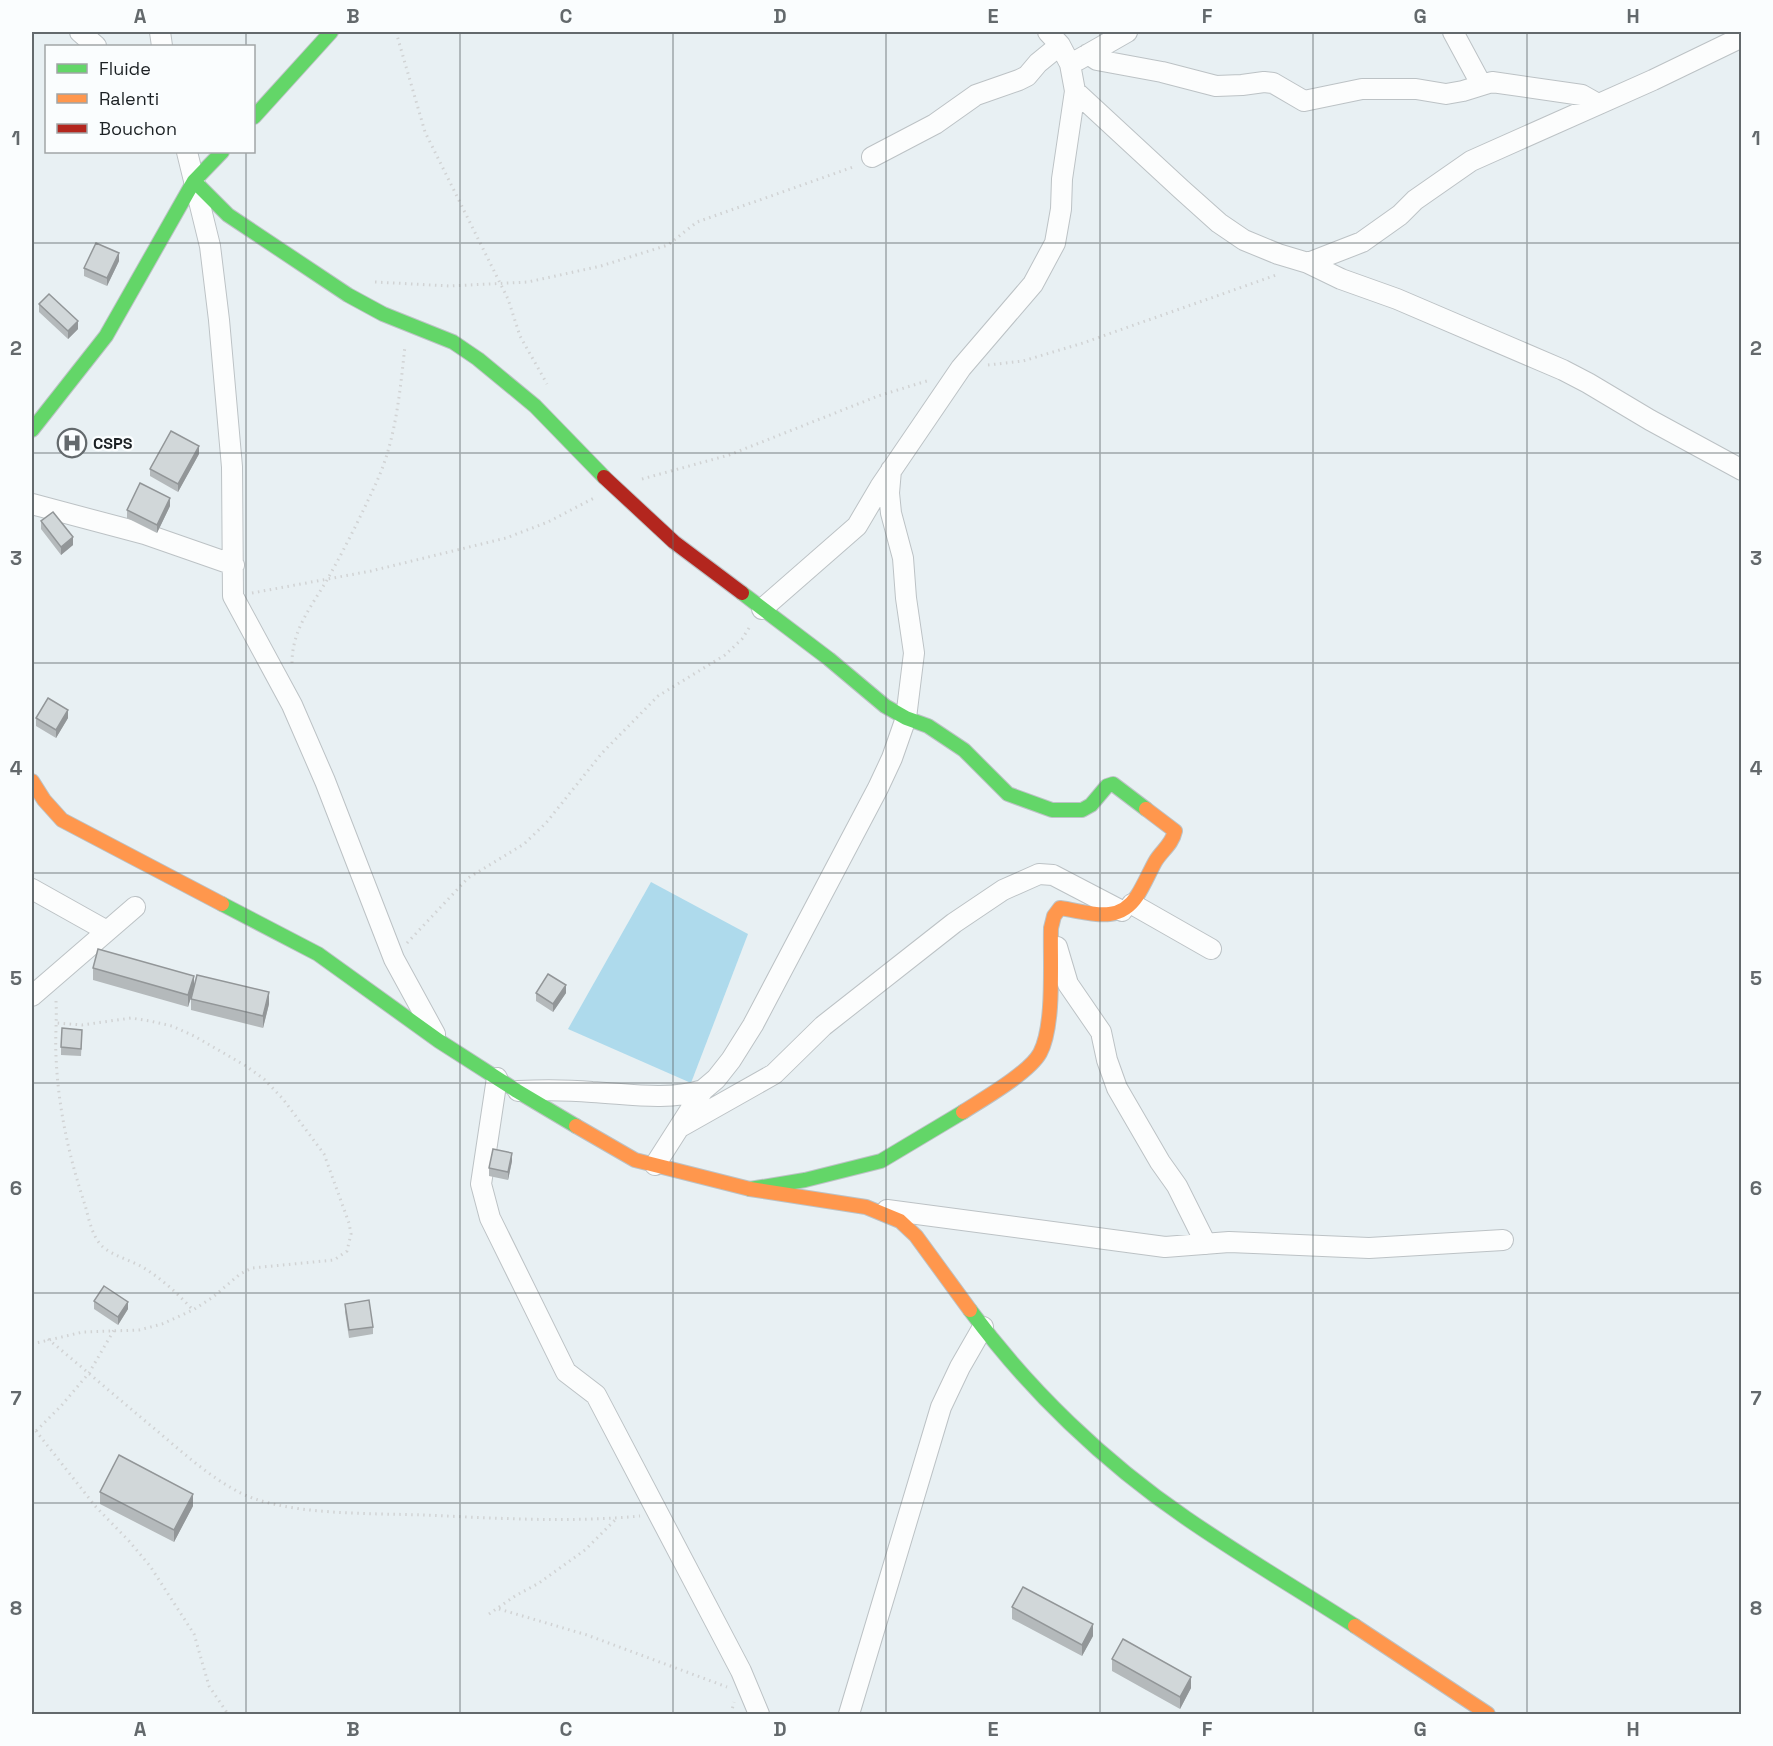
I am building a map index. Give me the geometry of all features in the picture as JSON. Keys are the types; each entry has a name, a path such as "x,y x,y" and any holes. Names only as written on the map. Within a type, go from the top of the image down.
{"street":[{"path":"80,32 95,45"},
{"path":"255,116 331,32"},
{"path":"1070,64 1127,32"},
{"path":"1453,32 1481,84"},
{"path":"1308,263 1362,242 1400,215 1415,200 1472,161 1742,37"},
{"path":"762,609 857,526 891,470 961,368 1033,284 1055,243 1061,209 1062,178 1075,91 1070,64 1054,38 1027,76 976,95 942,120 872,157"},
{"path":"1088,54 1098,60 1162,72 1216,86 1273,83 1304,101 1362,90 1416,89 1446,94 1492,82 1563,91 1582,95 1598,104"},
{"path":"1075,91 1219,223 1244,240 1397,299 1563,370 1742,470"},
{"path":"187,153 210,246 219,320 232,467 233,596 297,716 325,781 394,959 439,1041"},
{"path":"32,430 106,336 194,181 221,153"},
{"path":"194,181 228,215 371,309 453,342 478,359 535,406 589,463 674,542 829,659 885,706 906,718 928,726 964,750 1008,794 1052,810 1082,810 1091,805 1107,786 1113,784 1174,831 1171,843 1157,858 1127,908 1112,914 1060,908 1053,916 1049,1012 1045,1038 1040,1053 1019,1074 957,1116 881,1161 805,1180 750,1189"},
{"path":"655,1166 703,1090 716,1079 731,1060 753,1025 878,788 892,758 906,718 914,653 903,558 891,513 889,493 891,470"},
{"path":"32,504 145,534 234,565"},
{"path":"32,781 44,800 62,820 318,954 439,1041 517,1091 635,1160 750,1189 1165,1247 1229,1242 1369,1248 1503,1240"},
{"path":"680,1127 774,1074 823,1026 954,923 1003,890 1039,874 1053,875 1211,949"},
{"path":"32,889 107,931"},
{"path":"32,996 135,907"},
{"path":"1051,928 1068,984 1101,1032 1107,1060 1117,1088 1160,1162 1177,1185 1206,1244"},
{"path":"497,1078 481,1184 490,1218 566,1372 596,1395 741,1671 759,1714"},
{"path":"517,1091 568,1090 660,1097 685,1095 703,1090"},
{"path":"866,1207 900,1221 916,1236 983,1327 1041,1394 1104,1454 1185,1517 1488,1714"},
{"path":"849,1714 941,1407 983,1327"}],"path":[{"path":"396,32 425,132 508,299 520,336 548,387"},
{"path":"366,281 450,286 528,282 602,266 668,245 698,222 858,165 872,157"},
{"path":"292,665 298,628 327,580 377,480 384,461 399,400 408,323"},
{"path":"233,596 327,580 506,538 548,522 616,486"},
{"path":"394,959 468,878 524,844 546,823 602,753 658,696 725,655 742,639 762,609"},
{"path":"54,976 57,1023 55,1054 64,1124 73,1168 94,1235 111,1253 142,1267 160,1279 193,1310"},
{"path":"32,1344 83,1332 139,1330 151,1327 193,1310 213,1297 240,1274 252,1269 334,1260 347,1251 351,1234 324,1154 283,1099 264,1079 246,1066 172,1026 131,1018 81,1025 57,1023"},
{"path":"33,1433 89,1374 114,1330"},
{"path":"48,1339 202,1467 237,1491 258,1499 279,1505 327,1511 528,1519 616,1519 658,1515"},
{"path":"32,1426 33,1433 150,1566 194,1634 209,1686 228,1714"},
{"path":"489,1614 539,1583 585,1550 616,1519"},
{"path":"499,1609 587,1635 737,1691"}],"shaded area":[{"path":"651,882 748,934 691,1083 568,1029"}],"building":[{"path":"96,243 119,253 107,278 84,268"},
{"path":"49,294 78,321 68,331 39,304"},
{"path":"171,431 199,446 178,484 150,469"},
{"path":"140,483 170,498 157,525 127,510"},
{"path":"53,512 73,537 61,547 41,521"},
{"path":"48,698 68,710 56,730 36,718"},
{"path":"98,949 194,976 188,995 93,968"},
{"path":"548,974 566,985 553,1004 536,993"},
{"path":"197,975 269,992 263,1016 191,999"},
{"path":"62,1028 82,1030 81,1049 61,1047"},
{"path":"493,1149 512,1153 508,1172 489,1168"},
{"path":"104,1286 128,1302 118,1317 94,1301"},
{"path":"369,1300 373,1327 349,1330 345,1304"},
{"path":"119,1455 193,1494 174,1530 100,1492"},
{"path":"1023,1587 1093,1624 1082,1645 1012,1607"},
{"path":"1123,1639 1191,1677 1180,1697 1112,1659"}],"traffic: fast":[{"path":"255,116 331,32"},
{"path":"32,430 106,336 194,181 221,153"},
{"path":"194,181 228,215 348,295 383,314 453,342 478,359 535,406 604,477"},
{"path":"742,593 829,659 885,706 906,718 928,726 964,750 1008,794 1052,810 1082,810 1091,805 1107,786 1113,784 1146,809"},
{"path":"222,904 318,954 439,1041 576,1126"},
{"path":"750,1189 805,1180 881,1161 963,1112"},
{"path":"970,1310 993,1340 1043,1396 1097,1449 1126,1473 1207,1532 1355,1626"}],"traffic: slow":[{"path":"32,781 44,800 62,820 222,904"},
{"path":"963,1112 1016,1077 1040,1053 1045,1041 1050,1010 1051,928 1054,916 1060,908 1092,914 1112,914 1121,911 1137,896 1155,862 1171,840 1175,831 1146,809"},
{"path":"576,1126 635,1160 750,1189 866,1207 900,1221 916,1236 970,1310"},
{"path":"1355,1626 1488,1714"}],"traffic: jam":[{"path":"604,477 674,542 742,593"}],"place":[{"name":"CSPS","path":"72,443"}]}
